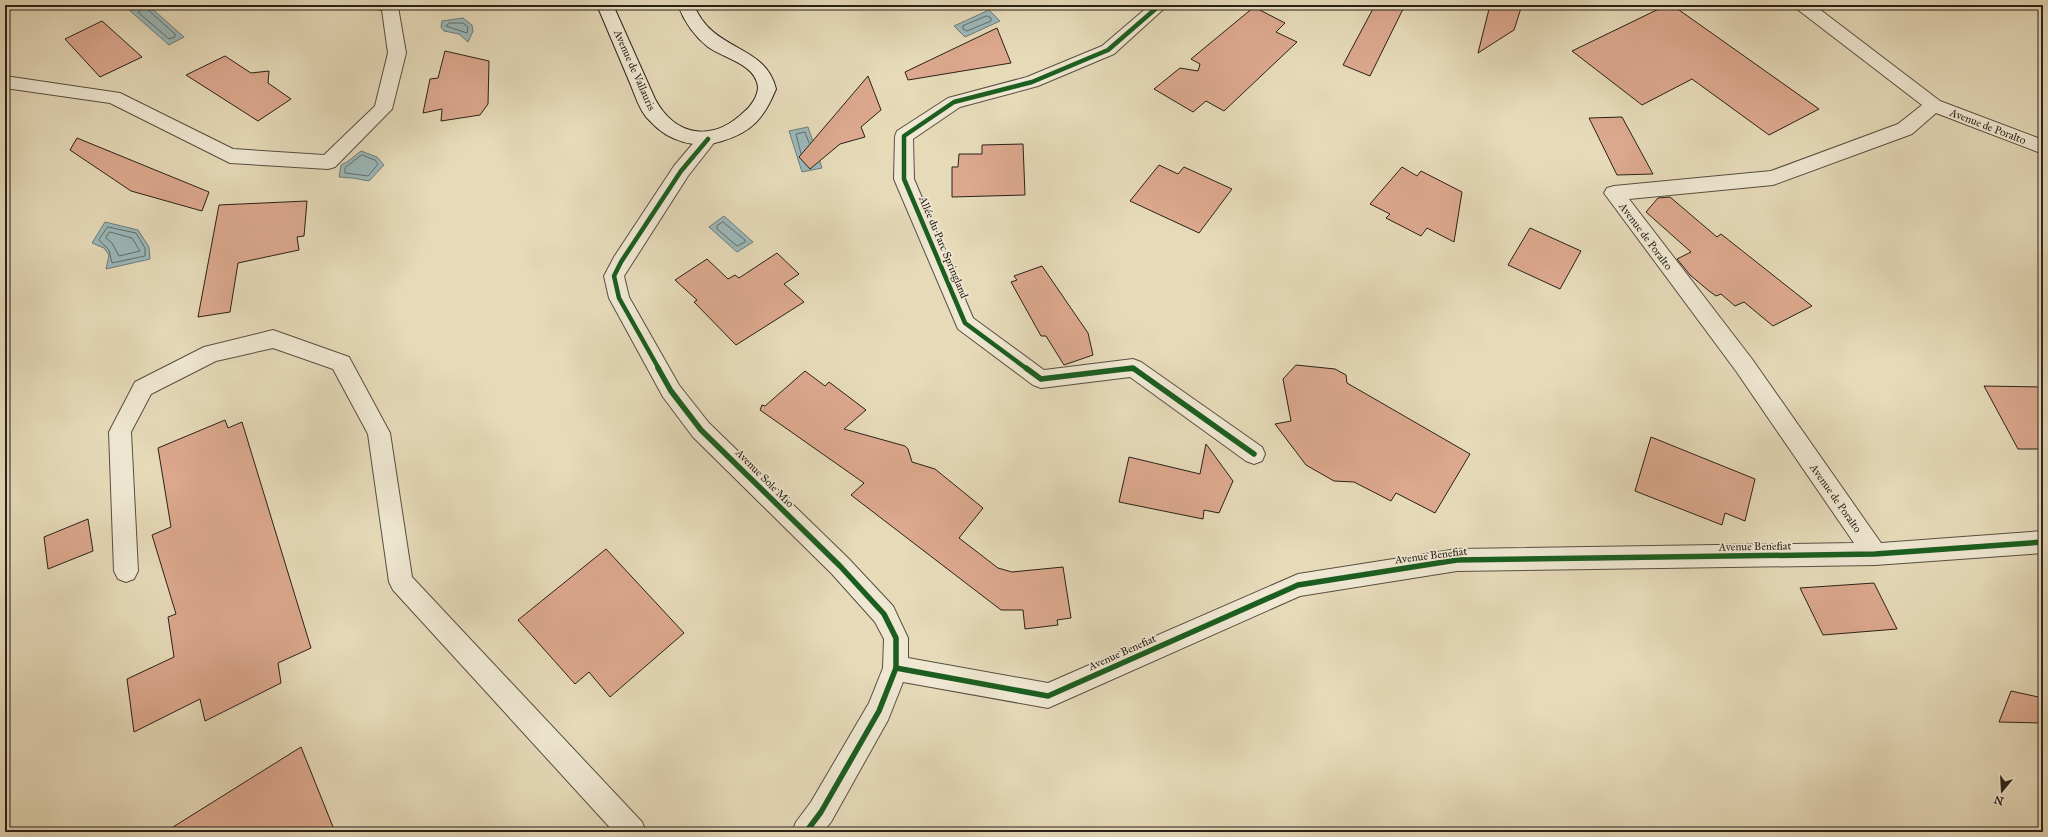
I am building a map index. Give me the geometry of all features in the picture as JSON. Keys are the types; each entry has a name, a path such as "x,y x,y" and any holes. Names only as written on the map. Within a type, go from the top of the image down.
{"street":[{"path":"5,82 114,97 230,156 328,162 382,110 397,53 390,7 384,5"},
{"name":"Avenue de Vallauris","path":"605,5 646,99 655,116 671,130 690,137 708,139 730,132 746,121 759,108 767,89 763,75 747,60 718,45 699,28 689,14 686,5"},
{"name":"Allée du Parc Springland","path":"1160,5 1108,50 1032,82 954,102 904,136 904,179 965,323 1041,379 1133,368 1254,454"},
{"name":"Avenue de Poralto","path":"1803,5 1934,105 2043,147"},
{"name":"Avenue de Poralto","path":"1875,554 1744,365 1614,192 1773,178 1906,129 1934,105"},
{"name":"Avenue Sole Mio","path":"708,139 681,171 621,262 614,276 619,298 670,391 702,430 840,566 884,614 896,638 896,668 879,711 820,812 806,832"},
{"path":"126,571 120,432 144,388 211,353 273,339 341,363 379,433 401,582 632,832"},
{"name":"Avenue Benefiat","path":"896,668 1048,696 1298,585 1457,560 1875,554 2043,542"}],"water":[{"path":"140,5 148,5 184,37 169,45 129,10"},
{"path":"989,10 1000,21 965,37 954,26"},
{"path":"463,18 472,25 473,31 468,42 459,34 444,31 441,27 442,21"},
{"path":"808,127 822,168 802,172 789,131"},
{"path":"361,151 377,157 384,165 369,181 339,177 341,165"},
{"path":"724,216 753,242 737,252 709,227"},
{"path":"105,222 138,230 149,247 150,259 106,269 109,255 104,248 92,243"}],"building":[{"path":"1375,5 1405,5 1370,76 1343,65"},
{"path":"1490,5 1522,5 1514,30 1478,53"},
{"path":"1667,5 1672,5 1819,109 1769,135 1692,79 1642,105 1572,51"},
{"path":"1254,7 1285,23 1276,32 1297,42 1224,111 1206,101 1193,112 1154,89 1180,68 1198,71 1200,64 1191,59"},
{"path":"102,21 142,57 100,77 65,39"},
{"path":"997,28 1011,63 908,80 905,72"},
{"path":"445,51 489,61 488,104 480,115 441,121 442,109 423,113 430,79 438,78"},
{"path":"225,56 251,73 269,71 268,83 291,99 258,121 186,75"},
{"path":"868,76 881,110 861,127 865,137 840,144 810,169 799,157"},
{"path":"1622,117 1653,174 1617,175 1589,118"},
{"path":"77,138 209,192 202,211 131,191 70,150"},
{"path":"1023,144 1025,195 952,197 952,167 958,167 959,154 982,154 982,145"},
{"path":"1159,165 1178,174 1184,167 1232,189 1199,233 1130,201"},
{"path":"1402,167 1417,176 1421,171 1462,192 1454,242 1427,228 1421,236 1386,218 1390,214 1370,204"},
{"path":"1670,197 1717,237 1721,234 1812,306 1773,326 1744,302 1735,306 1721,294 1716,296 1709,291 1690,275 1677,259 1691,252 1646,212 1658,198"},
{"path":"307,201 304,236 297,237 299,250 238,263 230,312 198,317 219,205"},
{"path":"1530,228 1581,251 1560,289 1508,265"},
{"path":"777,253 799,274 784,284 804,302 736,345 694,302 697,300 675,280 707,259 728,279 735,275 739,278"},
{"path":"1042,266 1088,333 1093,355 1064,365 1046,336 1041,336 1011,282 1017,280 1014,276"},
{"path":"1296,365 1335,369 1346,375 1347,383 1470,454 1435,513 1396,493 1391,501 1354,482 1334,481 1306,465 1275,424 1291,421 1283,379"},
{"path":"805,371 825,386 829,382 866,410 844,429 905,446 908,449 912,462 935,469 983,508 959,538 998,568 1012,572 1063,567 1071,618 1057,620 1058,625 1025,629 1023,610 1001,610 851,495 864,483 760,410 762,405 765,406"},
{"path":"1984,386 2043,387 2043,449 2018,449"},
{"path":"225,420 228,428 242,422 311,648 278,663 281,683 205,721 200,699 134,732 127,679 174,657 168,617 176,614 152,535 171,527 158,448"},
{"path":"1651,437 1755,479 1745,521 1725,513 1722,525 1635,491"},
{"path":"1206,444 1233,481 1219,513 1204,510 1203,519 1119,502 1129,457 1200,474"},
{"path":"88,519 93,551 48,569 44,537"},
{"path":"606,549 684,633 610,697 589,672 575,684 518,620"},
{"path":"1874,583 1897,629 1823,635 1800,588"},
{"path":"2011,691 2043,698 2043,723 1999,722"},
{"path":"301,747 335,832 165,832"}],"cycle path":[{"path":"1160,5 1108,50 1032,82 954,102 904,136 904,179 965,323 1041,379 1133,368 1254,454"},
{"path":"708,139 681,171 621,262 614,276 619,298 671,391 701,430 840,566 884,614 896,638 896,668 879,711 821,812 806,832"},
{"path":"896,668 1048,696 1298,585 1457,560 1875,554 2043,542"}]}
